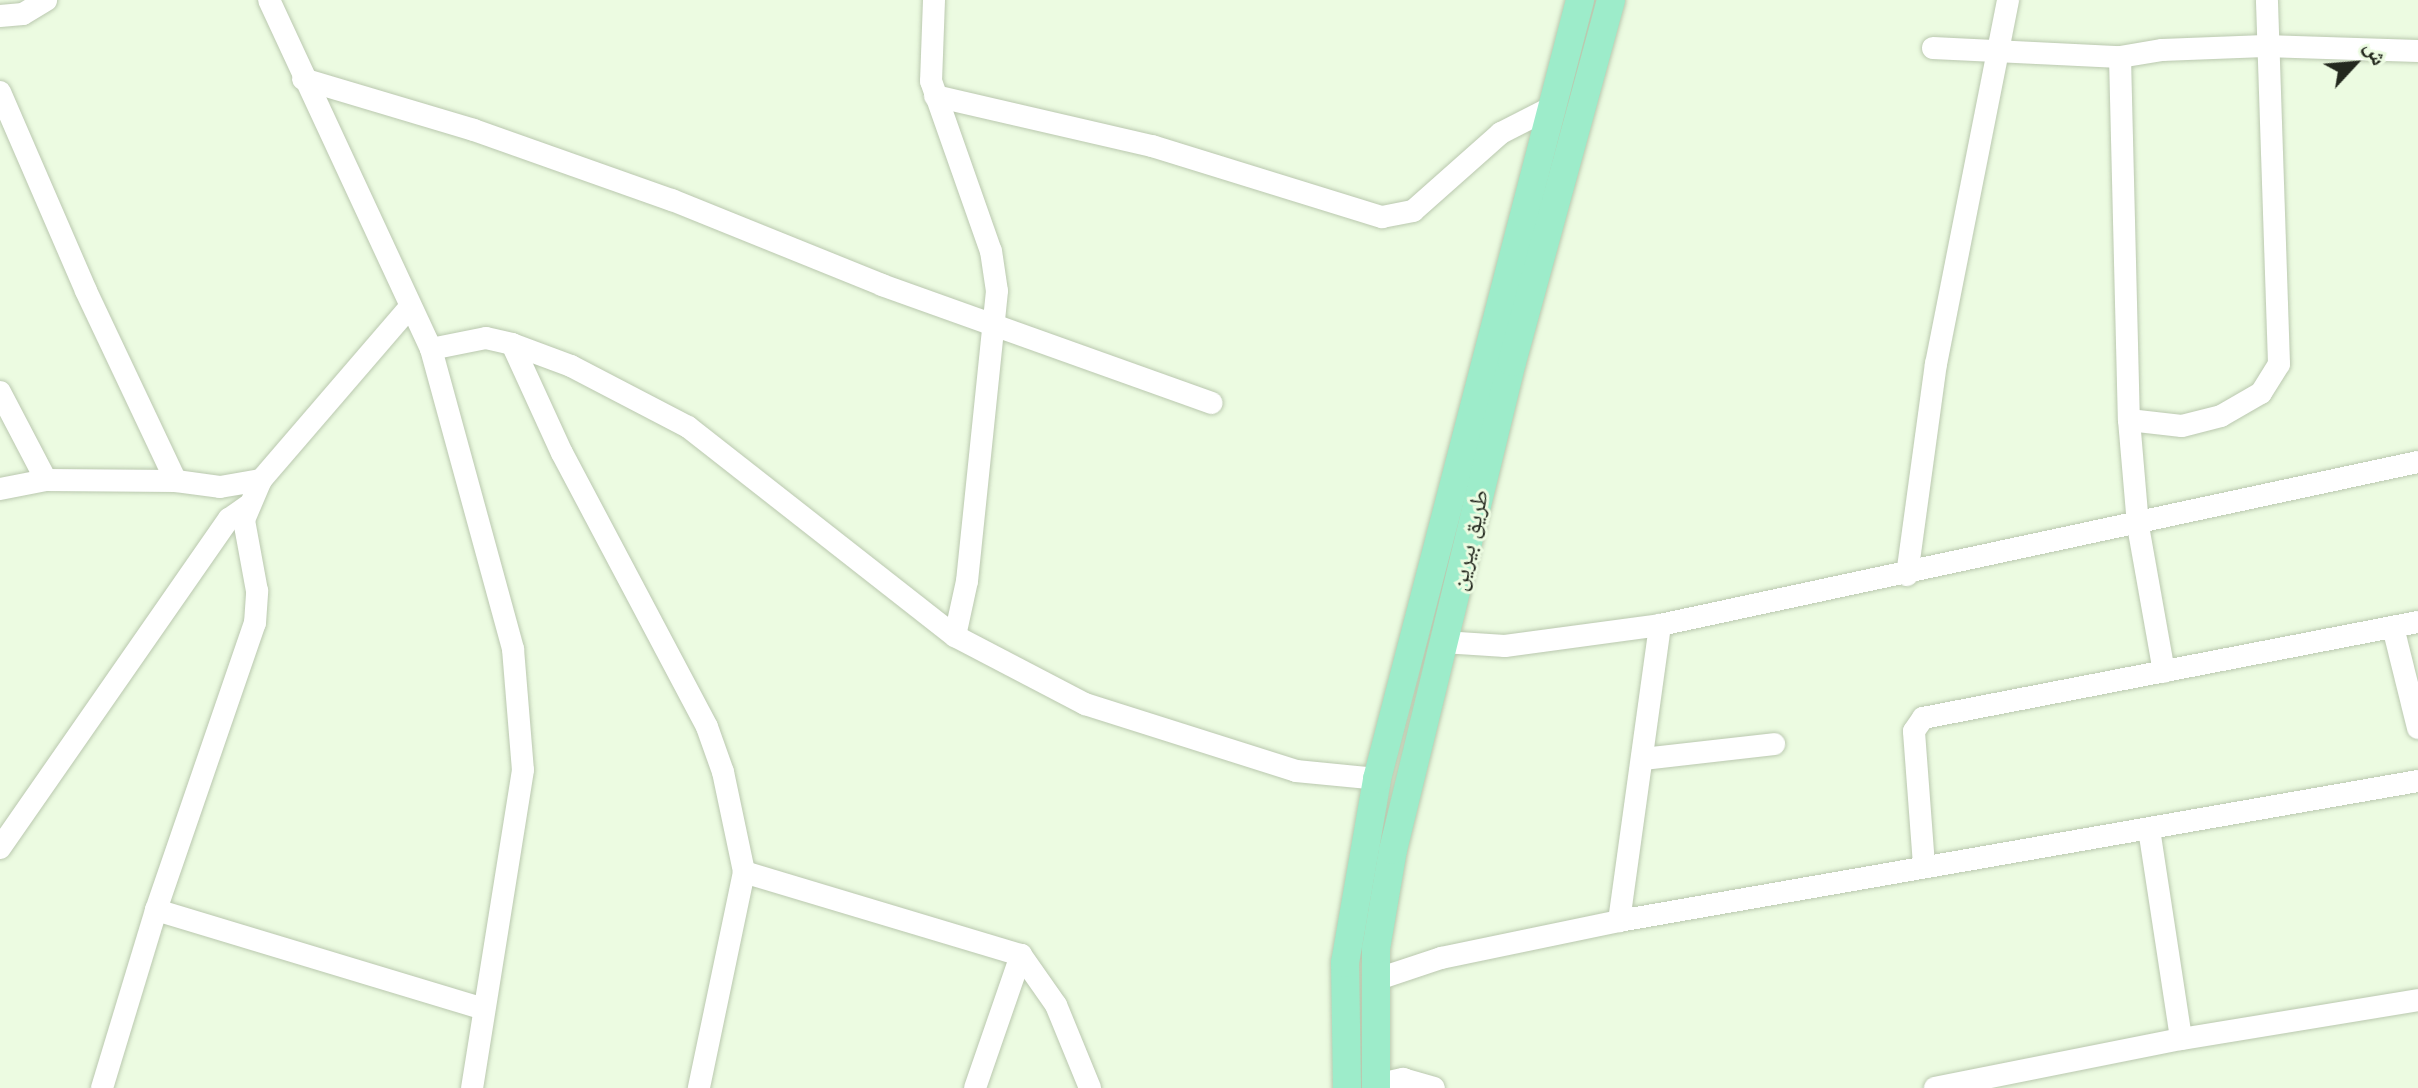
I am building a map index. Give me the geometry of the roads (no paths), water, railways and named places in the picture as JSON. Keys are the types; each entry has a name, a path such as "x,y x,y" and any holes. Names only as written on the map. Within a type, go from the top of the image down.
{"main road":[{"name":"طريق بيرين","path":"1347,1088 1345,963 1377,779 1456,461 1580,0"},
{"name":"طريق بيرين","path":"1376,1086 1375,980 1393,850 1486,469 1611,0"},
{"path":"1456,461 1486,469"}],"street":[{"path":"0,16 23,14 46,0"},
{"path":"269,0 303,79 364,198 431,349 520,691 523,770 517,835 483,1009 472,1088"},
{"path":"934,0 929,59 935,96 991,251 995,326 967,581 955,636"},
{"path":"1907,575 1936,364 2008,0"},
{"path":"2129,420 2182,426 2221,416 2261,393 2279,364 2265,46 2267,0"},
{"path":"1933,48 2120,57 2162,50 2265,46 2418,51"},
{"path":"2120,57 2129,420 2138,526 2164,672"},
{"path":"303,79 474,130 672,200 995,326 1212,403"},
{"path":"0,92 86,291 176,481"},
{"path":"935,96 1152,146 1382,217 1413,211 1501,133 1550,108"},
{"path":"102,1088 156,910 255,623 257,591 244,520 249,505 261,480 410,307"},
{"path":"431,349 486,338 512,344 571,366 688,427 955,636 1085,704 1138,725 1296,771 1377,779"},
{"path":"512,344 562,453 707,727 723,772 744,872 699,1088"},
{"path":"0,392 46,480"},
{"path":"1443,642 1505,646 1660,625 2138,526 2418,462"},
{"path":"0,489 46,480 176,481 220,487 261,480"},
{"path":"0,848 229,519 249,505"},
{"path":"1924,865 1914,731 1923,718 2418,622"},
{"path":"1619,921 1660,625"},
{"path":"2393,627 2418,728"},
{"path":"1643,759 1774,744"},
{"path":"1375,980 1441,958 1619,921 1924,865 2418,781"},
{"path":"2149,829 2181,1039"},
{"path":"744,872 1021,955 1056,1005 1090,1088"},
{"path":"156,910 320,964 483,1009"},
{"path":"975,1088 1021,955"},
{"path":"1935,1088 2181,1039 2418,1000"},
{"path":"1376,1086 1403,1079 1434,1088"}]}
